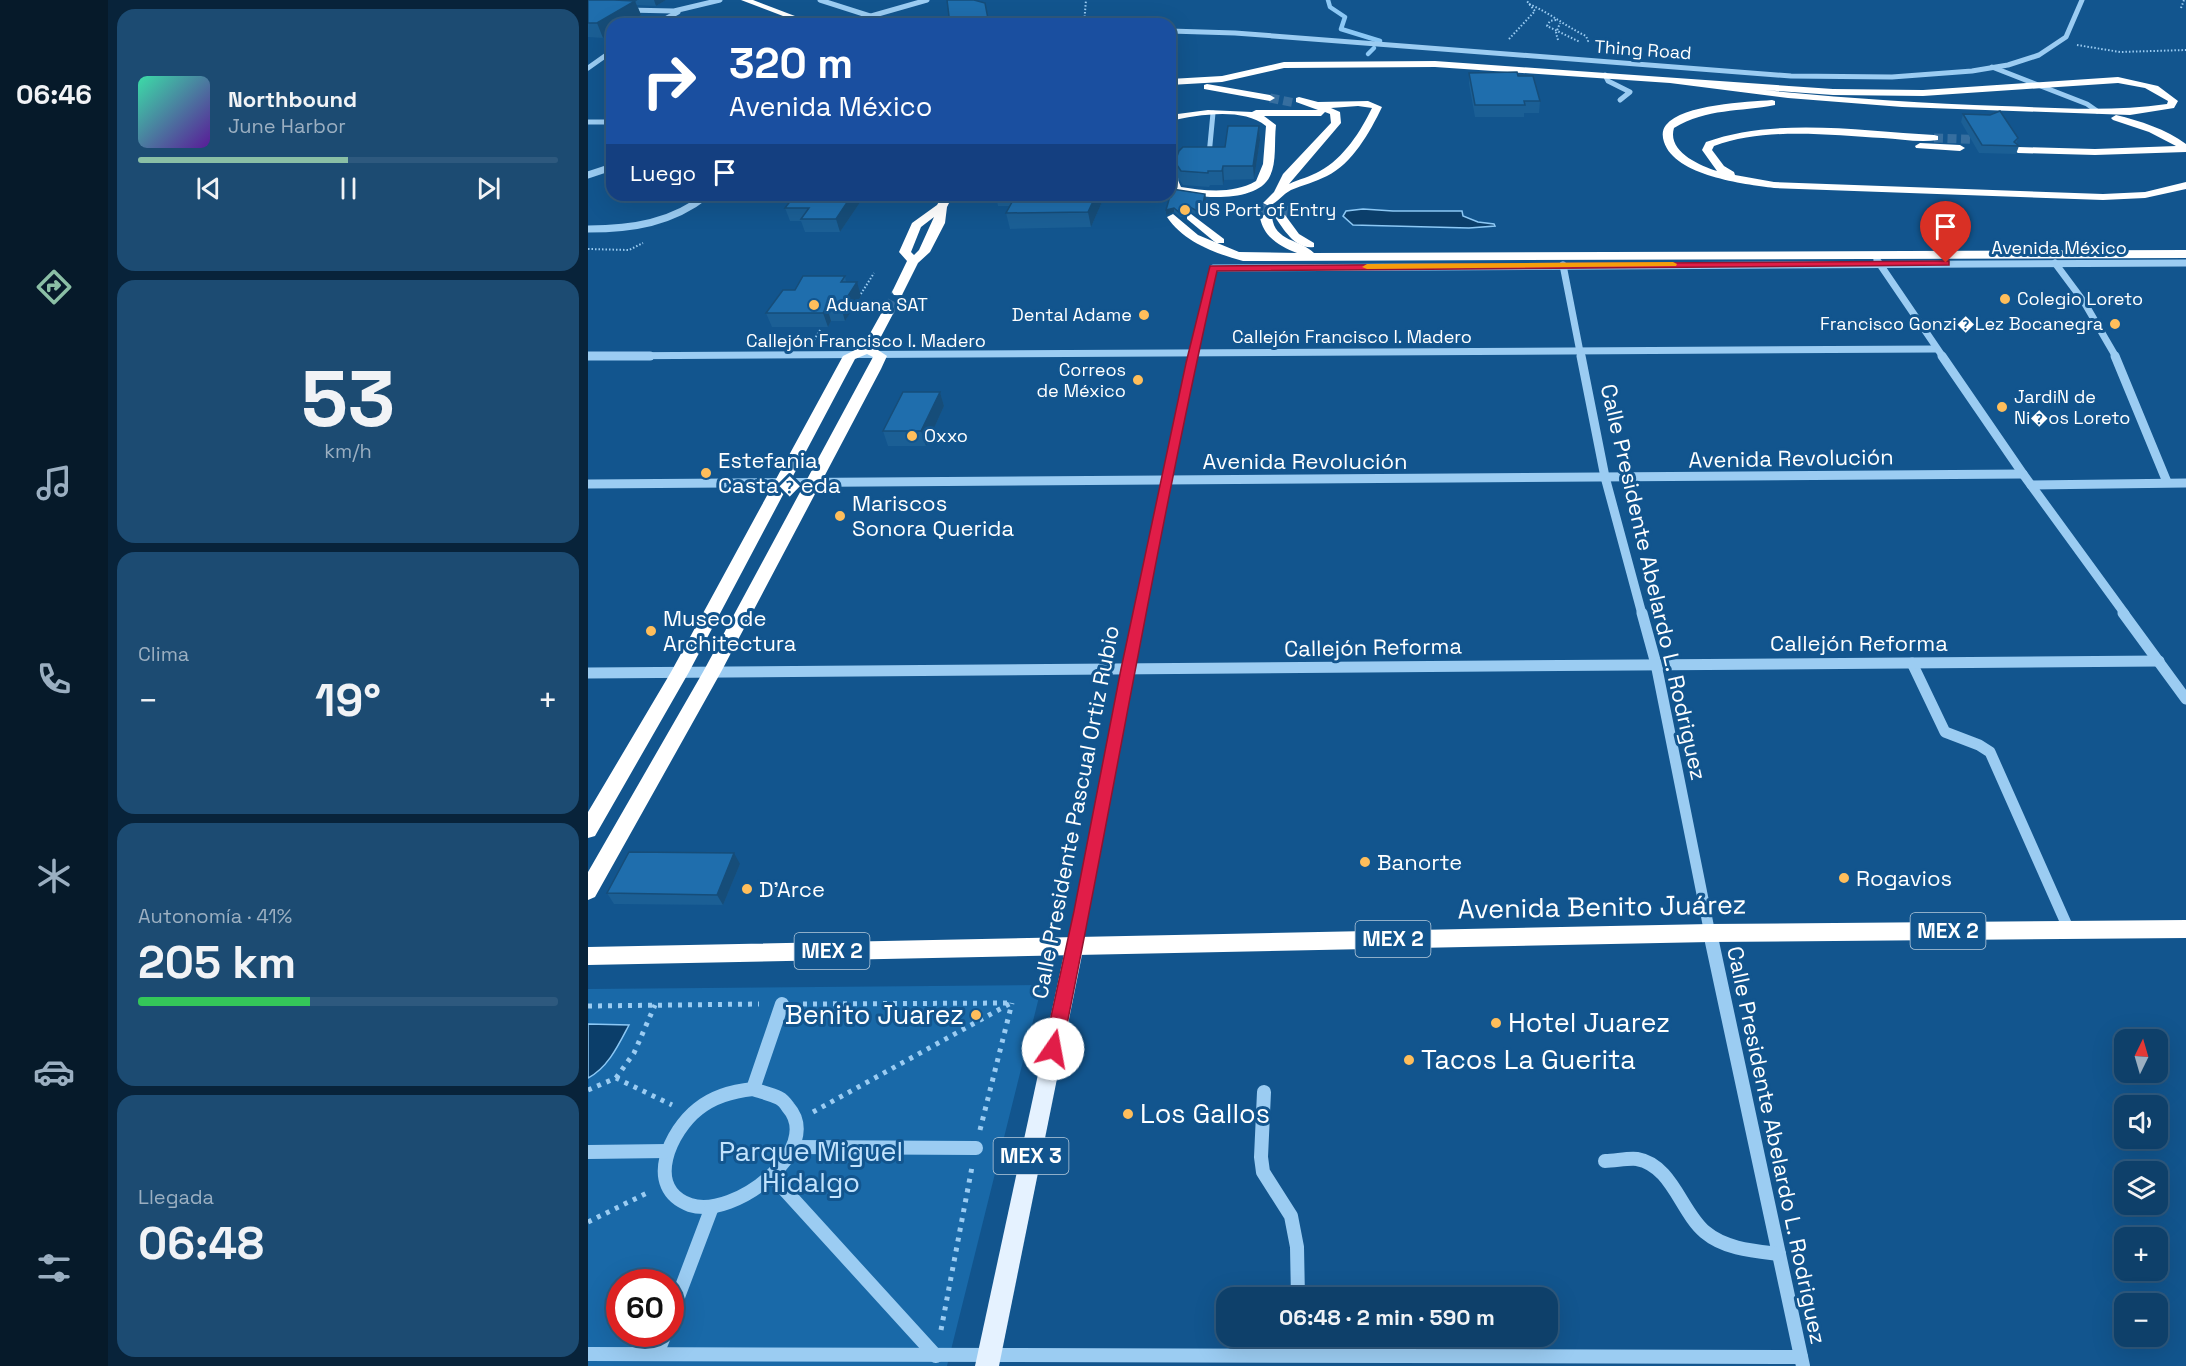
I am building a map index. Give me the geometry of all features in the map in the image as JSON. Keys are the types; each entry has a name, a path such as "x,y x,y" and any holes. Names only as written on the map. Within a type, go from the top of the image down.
{"highway":[{"path":"745,0 795,18"},
{"path":"1176,82 1222,80 1265,68 1303,64 1435,63 1605,75 1819,99 2097,111 2150,110 2170,106 2174,101 2167,93"},
{"path":"1176,82 1273,97 1248,87 1251,79 1265,68"},
{"path":"1674,82 1833,92 1923,93 2118,80 2147,85 2186,103"},
{"path":"1819,99 1709,109 1682,118 1670,126 1667,135 1671,147 1686,161 1710,172 1745,181 1774,185 2103,197 2138,197 2186,185"},
{"path":"1269,203 1330,170 1356,141 1377,107 1352,103 1301,103 1335,112"},
{"path":"2097,111 2142,125 2176,141 2186,149"},
{"path":"1176,117 1197,113 1335,112"},
{"path":"1281,198 1287,176 1336,123 1335,112"},
{"path":"1177,203 1235,193 1259,186 1264,177 1271,124 1253,113"},
{"path":"1745,181 1720,168 1707,150 1710,144 1718,139 1742,134 1773,133 1934,138"},
{"path":"1718,139 1960,148"},
{"path":"2015,145 2148,151 2186,149"},
{"path":"1176,188 1196,198"},
{"path":"898,292 913,261 924,252 939,223 941,207 944,201"},
{"path":"913,261 905,252 916,225 941,207"},
{"path":"1173,217 1188,233 1214,248 1244,257 1877,260 2186,254"},
{"path":"1191,217 1244,257"},
{"path":"1266,217 1266,225 1290,248 1318,257"},
{"path":"1281,217 1295,236 1309,244 1318,257"},
{"path":"588,891 712,672 811,484 874,352 888,312"},
{"path":"588,830 680,672 850,356 874,352"},
{"name":"Avenida Benito Juárez","path":"588,956 1710,933 2186,929"}],"main road":[{"name":"Calle Presidente Pascual Ortiz Rubio","path":"988,1360 1075,945"}],"street":[{"path":"620,9 683,9 720,0"},
{"path":"820,0 870,16"},
{"path":"863,18 927,0"},
{"path":"2062,41 2073,26 2082,0"},
{"path":"667,18 683,9"},
{"name":"Thing Road","path":"1176,32 1235,33 1835,78 1923,76 1992,68 2037,55 2062,41"},
{"path":"588,68 606,55"},
{"path":"1992,68 2087,104 2097,111"},
{"path":"1605,75 1608,81 1630,92 1627,97 1620,100"},
{"path":"1177,157 1209,155 1213,113"},
{"path":"588,122 606,122"},
{"path":"588,175 606,168"},
{"path":"588,230 656,223 680,214 698,201"},
{"path":"1877,260 2023,474 2186,699"},
{"name":"Avenida México","path":"1213,268 1877,260 2055,263 2186,262"},
{"path":"2055,263 2084,302 2114,353 2167,482"},
{"name":"Calle Presidente Abelardo L. Rodriguez","path":"1563,265 1605,477 1656,664 1710,933 1802,1361"},
{"name":"Calle Presidente Pascual Ortiz Rubio","path":"1075,945 1127,669 1213,268"},
{"name":"Callejón Francisco I. Madero","path":"874,352 1193,354 1936,349"},
{"name":"Callejón Francisco I. Madero","path":"588,356 850,356"},
{"name":"Avenida Revolución","path":"588,484 2023,474"},
{"path":"2031,485 2186,483"},
{"name":"Callejón Reforma","path":"588,673 2159,661"},
{"path":"1912,663 1944,732 1953,738 1980,743 1990,752 2069,930"},
{"path":"753,1089 782,1004"},
{"path":"753,1089 769,1091 782,1097 791,1107 796,1121 793,1147 785,1163 773,1177 744,1198 711,1207 683,1202 666,1184 664,1168 667,1151 677,1132 692,1114 722,1095 753,1089"},
{"path":"1264,1092 1261,1157 1263,1172 1291,1216 1297,1247 1298,1287"},
{"path":"793,1147 976,1148"},
{"path":"588,1152 667,1151"},
{"path":"1605,1161 1640,1160 1658,1171 1681,1198 1699,1227 1729,1245 1779,1254"},
{"path":"773,1177 936,1356"},
{"path":"684,1280 711,1207"},
{"path":"657,1354 660,1347"},
{"path":"1299,1347 1299,1355"},
{"path":"588,1354 936,1356 988,1360 1299,1355 1802,1361"}],"path":[{"path":"1084,18 1086,0"},
{"path":"1492,53 1532,16 1534,11 1526,0"},
{"path":"2181,8 2184,0"},
{"path":"1529,4 1549,13 1560,23 1586,36 1588,41 1578,48 1576,60"},
{"path":"1556,20 1550,21 1547,26 1583,44"},
{"path":"1560,23 1556,30 1556,39 1578,48"},
{"path":"2062,41 2113,52 2186,48"},
{"path":"588,249 629,250"},
{"path":"854,304 874,273"},
{"path":"796,1121 1012,1003 976,1148 936,1356"},
{"path":"588,1090 616,1078 634,1053 655,1005"},
{"path":"616,1078 692,1114"},
{"path":"588,1222 666,1184"}],"green space":[{"name":"Parque Miguel Hidalgo","path":"1042,985 947,1366 588,1366 588,989"}],"shaded area":[{"path":"1363,209 1462,211 1463,216 1495,226 1469,228 1353,225 1343,216 1346,211"},
{"path":"588,1024 629,1025 607,1062 588,1078"}],"building":[{"path":"588,0 635,1 597,23 588,23"},
{"path":"947,0 974,0 985,3 988,18 949,18"},
{"path":"1517,72 1518,76 1533,76 1540,101 1524,101 1525,105 1475,105 1469,73"},
{"path":"2000,111 2018,138 2014,142 2019,146 1982,145 1963,114 1990,115"},
{"path":"1228,126 1259,126 1253,166 1223,166 1222,171 1208,171 1208,173 1181,171 1176,164 1179,151 1183,147 1225,147"},
{"path":"1176,190 1205,194 1201,213 1190,207 1185,209 1184,213 1174,208 1166,210 1169,201 1176,201"},
{"path":"790,201 848,201 836,219 801,219 809,208 785,208"},
{"path":"1013,201 1093,201 1088,212 1006,213"},
{"path":"803,276 845,276 841,282 857,282 841,307 827,307 823,313 766,313 783,290 795,290"},
{"path":"903,392 940,392 921,431 883,431"},
{"path":"629,852 734,853 717,895 607,893"}],"waterway":[{"path":"1328,0 1330,7 1345,17 1341,29 1380,41"},
{"path":"1368,54 1374,48"}],"tunnel":[{"path":"1270,98 1295,103"},
{"path":"1934,138 1995,140"},
{"path":"1176,168 1178,160"},
{"path":"1266,217 1269,203"},
{"path":"1281,217 1283,203"},
{"path":"888,312 898,292"}],"slow traffic":[{"path":"1367,267 1673,264"}],"place":[{"name":"US Port of Entry","path":"1185,210"},
{"name":"Colegio Loreto","path":"2005,299"},
{"name":"Aduana SAT","path":"814,305"},
{"name":"Dental Adame","path":"1144,315"},
{"name":"Francisco Gonzi�Lez Bocanegra","path":"2115,324"},
{"name":"Correos de México","path":"1138,380"},
{"name":"JardiN de Ni�os Loreto","path":"2002,407"},
{"name":"Oxxo","path":"912,436"},
{"name":"Estefania Casta�eda","path":"706,473"},
{"name":"Mariscos Sonora Querida","path":"840,516"},
{"name":"Museo de Architectura","path":"651,631"},
{"name":"Banorte","path":"1365,862"},
{"name":"Rogavios","path":"1844,878"},
{"name":"D'Arce","path":"747,889"},
{"name":"Benito Juarez","path":"976,1015"},
{"name":"Hotel Juarez","path":"1496,1023"},
{"name":"Tacos La Guerita","path":"1409,1060"},
{"name":"Los Gallos","path":"1128,1114"}],"route":[{"path":"1053,1049 1082,911 1127,669 1213,268 1946,263"}]}
